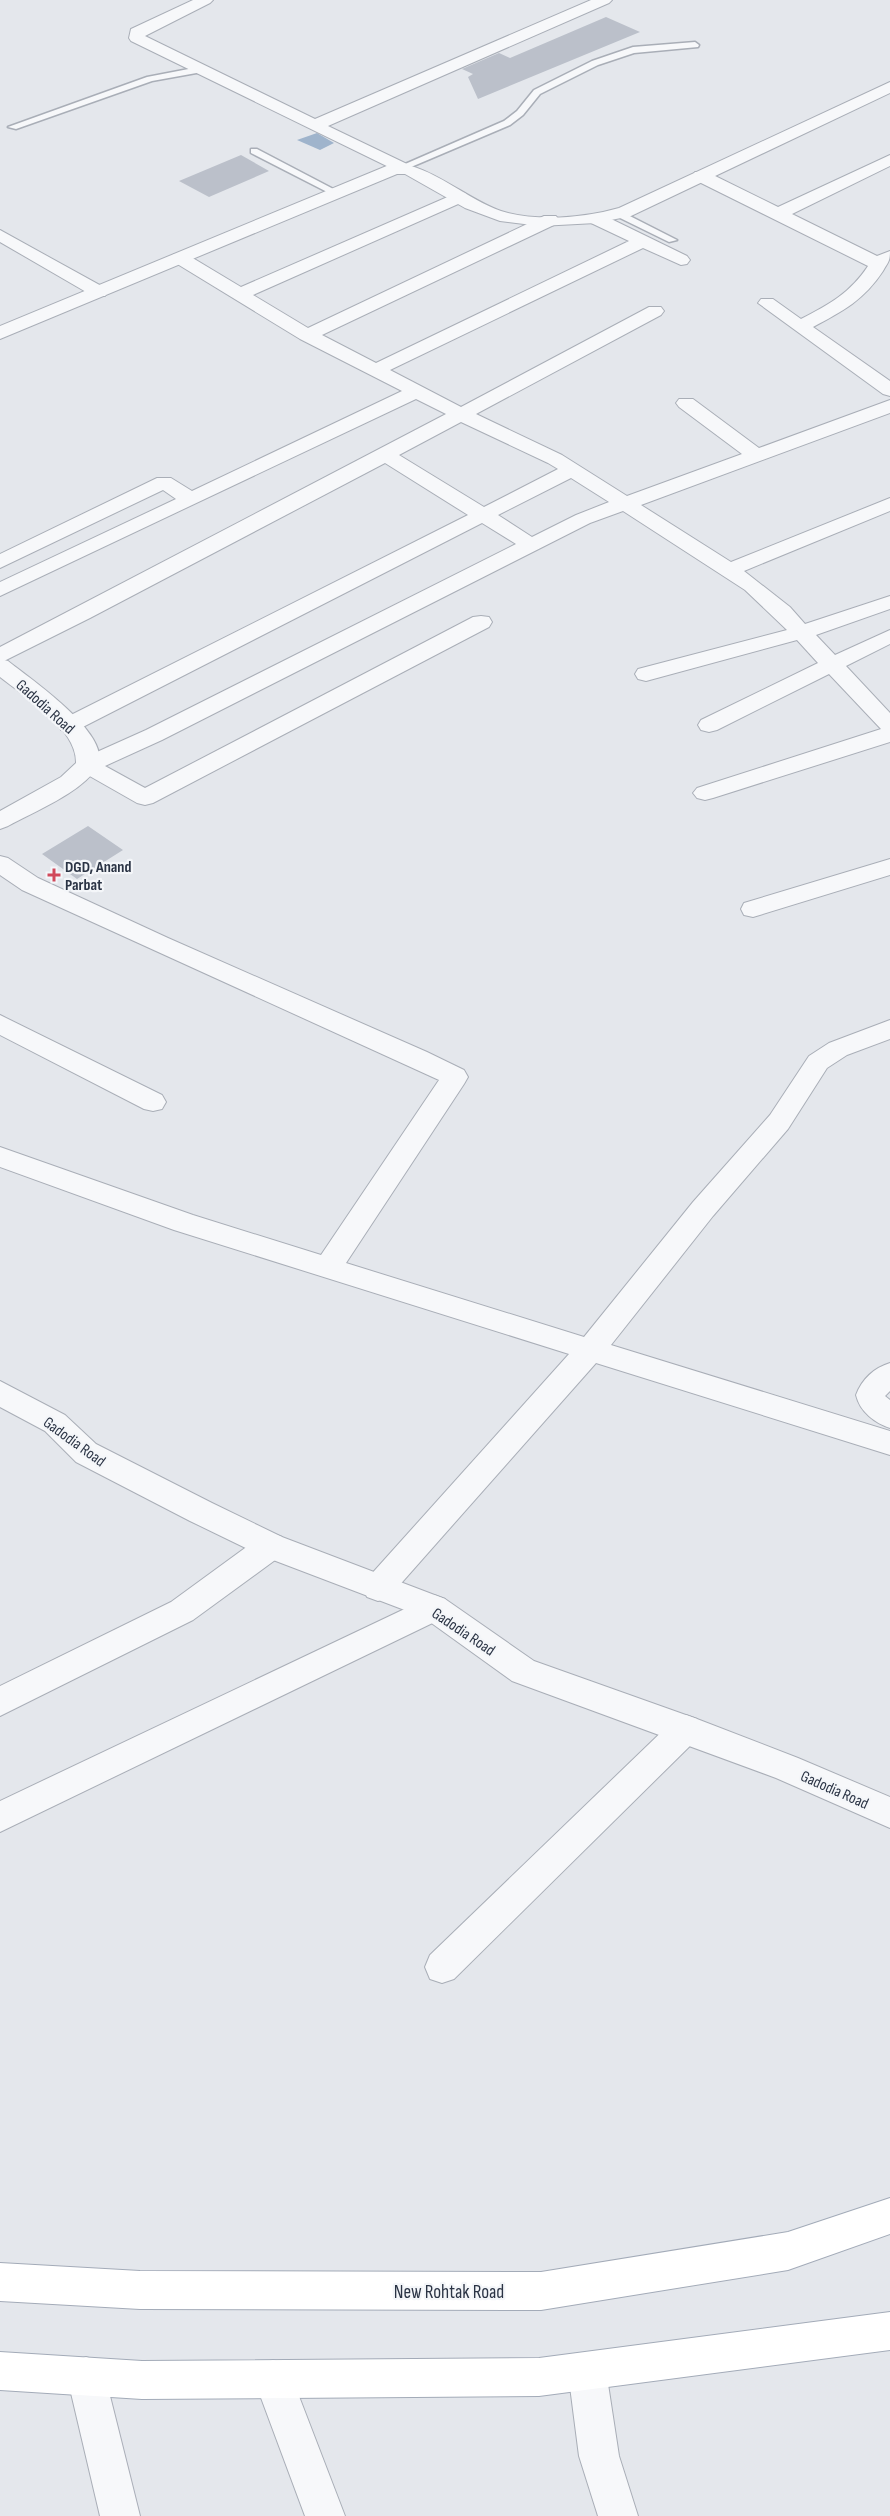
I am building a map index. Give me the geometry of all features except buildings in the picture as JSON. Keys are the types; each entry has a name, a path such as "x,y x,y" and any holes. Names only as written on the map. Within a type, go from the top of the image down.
{"main road":[{"name":"New Rohtak Road","path":"0,2282 140,2290 541,2291 788,2251 890,2216"},
{"path":"0,2371 142,2380 539,2377 890,2331"}],"street":[{"path":"205,0 137,32 137,38 314,126 401,168 408,169 502,217 550,220 597,219 619,214 890,87"},
{"path":"314,126 604,0"},
{"path":"778,214 890,160"},
{"path":"0,332 401,168"},
{"path":"701,176 778,214 883,260 862,288 843,303 802,326"},
{"path":"240,294 459,196"},
{"path":"597,219 681,260"},
{"path":"307,335 550,220"},
{"path":"0,234 99,292"},
{"path":"374,371 643,241"},
{"path":"180,258 307,335 374,371 460,414 534,447 729,570 752,586 782,612 800,634 890,726"},
{"path":"767,303 890,390"},
{"path":"0,656 656,312"},
{"path":"0,590 188,498 416,392"},
{"path":"686,403 756,455"},
{"path":"0,821 69,782 88,765 154,735 530,544 624,502 890,406"},
{"path":"386,455 530,544"},
{"path":"69,725 572,470"},
{"path":"0,562 164,482 188,498"},
{"path":"729,570 890,504"},
{"path":"646,674 800,634 890,602"},
{"path":"88,765 145,798 481,622"},
{"path":"709,725 890,636"},
{"name":"Gadodia Road","path":"0,666 69,725 85,745 88,752 88,765"},
{"path":"704,793 890,734"},
{"path":"0,864 30,884 168,948 418,1058 455,1078 327,1269"},
{"path":"752,909 890,867"},
{"path":"0,1024 153,1102"},
{"path":"378,1588 590,1350 697,1217 779,1122 818,1062 838,1049 890,1029"},
{"path":"0,1157 184,1223 327,1269 529,1329 590,1350 890,1443"},
{"path":"890,1374 870,1394 873,1404 890,1416"},
{"name":"Gadodia Road","path":"0,1393 55,1423 86,1453 271,1546 434,1608 523,1672 686,1729 787,1768 890,1813"},
{"path":"0,1702 182,1611 271,1546"},
{"path":"0,1817 434,1608"},
{"path":"442,1967 686,1729"},
{"path":"587,2371 599,2456 618,2516"},
{"path":"86,2376 120,2516"},
{"path":"273,2379 325,2516"}],"lane":[{"path":"401,168 507,123 520,113 537,92 596,64 633,50 695,45"},
{"path":"13,127 150,79 200,70"},
{"path":"254,151 336,193"},
{"path":"619,214 672,240"}],"water":[{"path":"317,133 334,143 320,150 297,140"}],"place":[{"name":"DGD, Anand Parbat","path":"54,875"}]}
